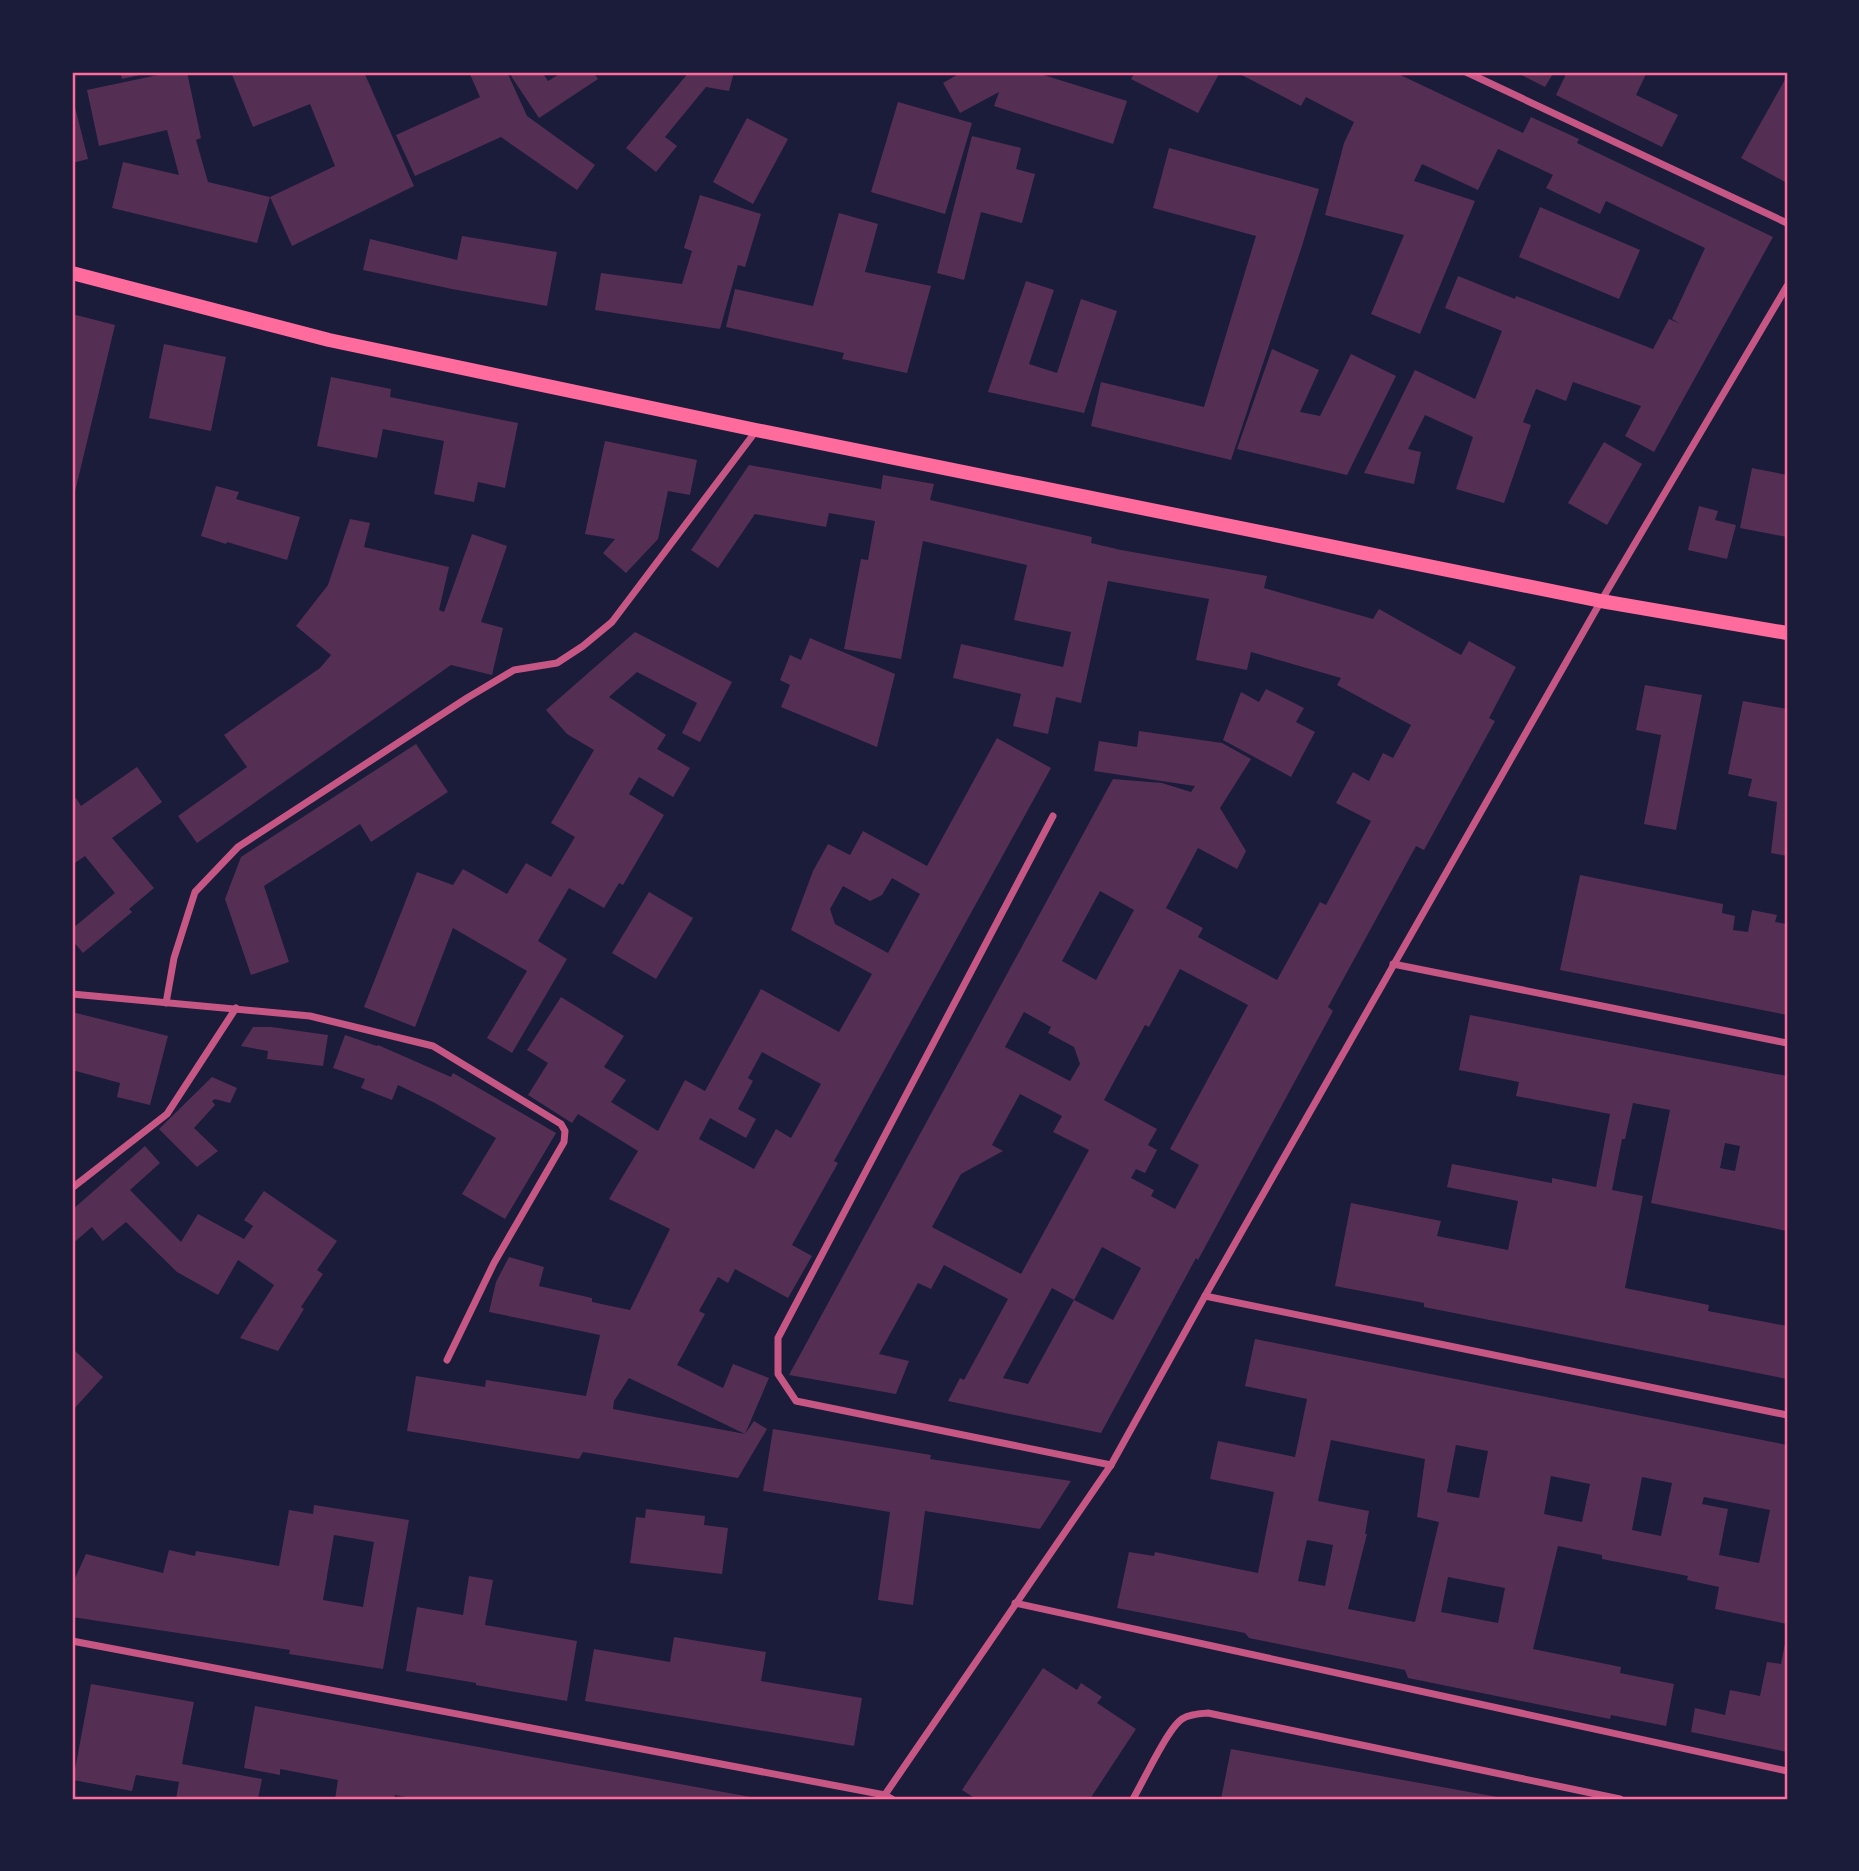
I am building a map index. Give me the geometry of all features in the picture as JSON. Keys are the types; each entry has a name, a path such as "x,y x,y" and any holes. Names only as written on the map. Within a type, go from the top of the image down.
{"main road":[{"path":"72,273 329,340 756,430 1601,601 1787,633"}],"street":[{"path":"1466,72 1787,223"},
{"path":"72,1641 886,1798 1015,1603 1111,1465 1601,601 1787,286"},
{"path":"166,1003 174,958 195,892 239,847 514,670 557,663 583,646 612,622 756,430"},
{"path":"1053,816 778,1338 778,1374 796,1401 1111,1465"},
{"path":"1393,964 1787,1044"},
{"path":"72,994 310,1016 433,1046 561,1124 565,1131 564,1142 494,1263 447,1360"},
{"path":"72,1188 167,1114 236,1009"},
{"path":"1205,1296 1787,1415"},
{"path":"1015,1603 1787,1771"},
{"path":"1133,1799 1179,1721 1191,1715 1208,1713 1620,1799"}],"building":[{"path":"120,72 147,72 148,73 122,79"},
{"path":"172,72 187,72 201,138 196,140 208,182 270,197 257,243 112,208 123,162 179,175 167,130 99,146 87,90"},
{"path":"231,72 364,72 414,186 292,246 270,197 335,166 310,104 253,127"},
{"path":"469,72 507,72 527,116 595,165 577,190 501,137 415,176 396,135 480,97"},
{"path":"518,72 542,72 548,81 563,72 593,72 598,79 539,118 511,76"},
{"path":"689,72 734,72 729,91 706,87 665,137 677,146 656,172 626,148"},
{"path":"962,72 1034,72 1127,101 1113,144 994,106 999,92 960,113 943,83"},
{"path":"1135,72 1220,72 1198,113 1131,79"},
{"path":"1236,72 1394,72 1523,133 1531,117 1579,139 1577,143 1773,237 1654,452 1625,436 1641,406 1573,382 1566,401 1536,389 1523,422 1531,425 1504,503 1456,489 1473,437 1425,415 1408,449 1421,452 1414,484 1364,473 1415,370 1475,399 1502,331 1445,308 1458,276 1653,349 1669,319 1681,324 1672,319 1705,248 1606,201 1600,214 1546,188 1553,175 1498,149 1478,190 1422,164 1414,181 1475,201 1420,334 1371,314 1404,235 1325,215 1344,143 1354,122 1306,97 1301,106"},
{"path":"1516,72 1554,72 1545,87"},
{"path":"1567,72 1647,72 1636,95 1678,115 1662,147 1556,95"},
{"path":"1787,76 1787,183 1741,158"},
{"path":"72,95 88,159 72,163"},
{"path":"898,102 972,123 945,214 871,192"},
{"path":"747,118 788,139 753,204 713,182"},
{"path":"972,136 1021,148 1016,169 1035,174 1022,223 981,212 964,280 937,273"},
{"path":"1169,148 1319,189 1231,460 1091,426 1101,382 1204,407 1256,236 1153,208"},
{"path":"700,195 761,214 745,267 738,265 720,329 595,310 601,273 682,284 692,251 684,248"},
{"path":"1540,207 1640,250 1619,299 1519,257"},
{"path":"839,213 878,224 865,272 931,286 907,373 842,359 844,353 726,327 735,289 813,306"},
{"path":"462,236 557,252 547,306 363,270 370,239 457,260"},
{"path":"1026,281 1054,290 1029,364 1057,373 1081,299 1117,311 1084,413 988,392"},
{"path":"72,314 115,325 73,500 72,499"},
{"path":"164,344 226,357 211,431 149,418"},
{"path":"1272,349 1319,370 1300,412 1320,416 1351,354 1396,376 1347,475 1237,449"},
{"path":"331,377 391,389 390,397 518,423 505,488 478,482 474,502 434,494 444,441 383,429 377,458 317,446"},
{"path":"605,441 697,460 690,495 668,491 658,539 626,573 603,553 615,539 585,534"},
{"path":"1604,442 1642,464 1607,525 1568,503"},
{"path":"749,465 881,489 883,475 934,484 930,500 1092,537 1091,543 1121,550 1267,576 1264,588 1373,619 1379,609 1461,655 1469,641 1516,667 1489,718 1495,721 1424,850 1416,846 1328,1007 1333,1011 1101,1433 948,1401 960,1378 964,1380 1008,1299 944,1265 931,1289 918,1283 879,1354 909,1361 896,1394 789,1375 1113,779 1162,783 1191,792 1195,786 1094,771 1099,741 1137,747 1139,731 1222,743 1251,759 1220,808 1246,851 1237,869 1198,848 1166,908 1203,928 1198,937 1277,980 1320,902 1326,905 1371,821 1336,803 1353,772 1369,781 1383,753 1393,758 1411,725 1337,685 1341,678 1251,652 1247,670 1196,660 1209,599 1108,581 1081,703 1056,697 1048,734 1013,726 1021,694 953,678 961,644 1063,667 1071,632 1014,620 1027,565 923,541 901,659 844,649 861,559 868,560 875,521 829,513 826,527 755,514 718,568 691,550","holes":["1100,891 1134,910 1096,980 1062,961","1180,969 1248,1005 1170,1149 1199,1165 1175,1209 1151,1196 1154,1190 1131,1178 1136,1169 1145,1173 1157,1150 1148,1145 1157,1129 1104,1100 1145,1025 1149,1027","1024,1012 1051,1027 1048,1033 1074,1047 1080,1064 1070,1081 1005,1047","1020,1094 1062,1116 1053,1132 1089,1150 1021,1274 932,1227 961,1174 1003,1151 992,1145","1102,1247 1141,1268 1113,1320 1074,1300","1052,1288 1074,1300 1028,1384 1003,1378"]},
{"path":"1752,468 1787,475 1787,537 1740,528"},
{"path":"216,486 239,492 236,499 300,517 287,560 201,536"},
{"path":"1699,506 1718,511 1715,520 1736,525 1727,559 1688,550"},
{"path":"350,519 370,523 364,547 449,567 439,610 444,612 472,534 507,546 481,622 503,628 492,675 451,665 197,843 178,816 247,767 224,735 320,668 331,655 296,626 328,585"},
{"path":"635,632 732,682 700,742 682,733 697,703 637,672 609,697 666,735 657,749 690,768 673,797 639,777 629,794 664,815 623,885 619,883 604,908 569,888 538,941 567,959 512,1053 487,1038 527,971 453,928 415,1027 364,1007 417,872 453,885 463,869 507,894 526,863 551,877 575,837 551,823 594,750 567,734 546,710"},
{"path":"810,638 895,674 877,747 781,707 790,685 780,680 790,655 801,660"},
{"path":"1645,685 1702,695 1676,830 1644,824 1661,735 1636,730"},
{"path":"1266,689 1304,708 1296,722 1315,732 1291,777 1223,740 1241,692 1259,702"},
{"path":"1743,701 1787,709 1787,856 1771,853 1777,802 1748,796 1752,779 1728,774"},
{"path":"997,738 1051,768 834,1161 838,1163 792,1245 812,1256 788,1298 735,1269 728,1283 718,1277 699,1311 705,1314 677,1365 723,1388 733,1364 769,1378 745,1434 754,1421 767,1429 738,1478 583,1452 579,1459 407,1431 416,1376 485,1387 486,1380 586,1396 600,1335 489,1312 496,1282 509,1257 544,1267 539,1286 630,1310 670,1229 609,1199 638,1151 578,1114 572,1123 528,1095 548,1063 527,1050 561,997 624,1036 604,1067 626,1080 611,1102 658,1131 685,1080 705,1091 761,989 839,1032 872,974 791,930 813,871 828,844 850,855 863,831 927,866","holes":["892,878 920,894 888,953 835,924 830,909 843,886 870,901 882,895","762,1052 821,1084 791,1138 776,1129 754,1169 699,1139 710,1118 746,1138 756,1119 738,1109 753,1081 748,1078","629,1378 745,1434 613,1409 614,1401"]},
{"path":"416,744 448,792 371,842 360,824 264,886 289,962 251,975 225,899 241,857"},
{"path":"137,767 162,802 112,838 154,888 129,909 132,912 83,953 72,940 72,929 115,893 85,856 72,865 72,802 76,798 81,806"},
{"path":"1580,875 1723,904 1722,913 1735,916 1733,930 1748,932 1752,910 1777,915 1775,922 1787,924 1787,1015 1560,970"},
{"path":"649,892 693,918 656,979 612,953"},
{"path":"72,1012 168,1036 150,1105 117,1097 120,1083 72,1070"},
{"path":"1470,1015 1787,1076 1787,1231 1651,1203 1670,1110 1633,1103 1625,1139 1622,1139 1612,1190 1643,1196 1625,1288 1709,1305 1708,1311 1787,1326 1787,1379 1424,1307 1424,1303 1335,1286 1351,1203 1441,1221 1437,1236 1508,1250 1518,1201 1447,1187 1452,1164 1552,1183 1552,1178 1596,1187 1610,1114 1516,1096 1519,1082 1459,1070","holes":["1725,1143 1740,1146 1735,1171 1720,1168"]},
{"path":"253,1027 328,1035 323,1066 267,1059 268,1051 241,1046"},
{"path":"345,1035 378,1045 451,1077 453,1073 556,1133 505,1219 462,1194 496,1138 398,1085 392,1100 361,1088 365,1079 333,1068"},
{"path":"212,1077 237,1088 230,1103 215,1099 212,1101 215,1105 194,1128 218,1151 197,1167 159,1129"},
{"path":"145,1146 160,1163 130,1190 181,1242 198,1214 244,1239 253,1226 244,1220 264,1191 337,1241 317,1270 323,1274 301,1307 304,1309 278,1351 240,1338 274,1285 238,1260 218,1295 177,1272 126,1222 103,1241 92,1227 72,1244 72,1210"},
{"path":"1255,1339 1787,1445 1787,1624 1715,1609 1719,1587 1687,1580 1688,1576 1602,1559 1602,1555 1558,1546 1533,1649 1621,1667 1620,1673 1674,1684 1666,1726 1611,1715 1610,1719 1408,1678 1405,1670 1249,1638 1245,1633 1117,1608 1129,1552 1154,1556 1155,1552 1258,1573 1274,1492 1210,1479 1218,1441 1295,1457 1307,1399 1245,1386","holes":["1331,1440 1425,1459 1417,1517 1439,1522 1415,1622 1348,1609 1367,1534 1369,1511 1318,1501","1456,1445 1488,1451 1479,1498 1447,1492","1551,1476 1590,1484 1582,1522 1544,1514","1642,1477 1672,1483 1661,1536 1632,1530","1704,1497 1770,1510 1759,1563 1719,1555 1728,1509 1702,1504","1307,1540 1333,1545 1325,1586 1298,1581","1448,1577 1505,1588 1498,1623 1441,1612"]},
{"path":"72,1348 103,1377 72,1411"},
{"path":"773,1429 931,1455 930,1459 1071,1481 1040,1529 925,1511 913,1605 878,1600 890,1512 763,1491"},
{"path":"314,1505 409,1520 383,1669 289,1654 290,1650 72,1617 72,1585 86,1554 163,1573 169,1550 195,1556 196,1551 279,1566 289,1510 313,1514","holes":["334,1535 374,1542 363,1607 323,1600"]},
{"path":"646,1509 705,1516 704,1525 728,1528 722,1574 630,1563 636,1517 645,1518"},
{"path":"469,1576 493,1580 485,1625 577,1641 567,1701 406,1671 417,1607 463,1615"},
{"path":"674,1637 766,1652 761,1681 862,1698 854,1746 585,1701 594,1649 670,1662"},
{"path":"1786,1638 1787,1752 1691,1732 1695,1708 1725,1715 1730,1690 1760,1696 1767,1662 1781,1664"},
{"path":"1043,1668 1077,1690 1081,1683 1102,1697 1097,1703 1136,1729 1090,1799 976,1799 962,1790"},
{"path":"91,1684 194,1702 182,1764 262,1779 258,1799 176,1799 179,1782 136,1775 132,1791 73,1780"},
{"path":"255,1706 756,1799 417,1799 395,1795 394,1799 335,1799 338,1780 280,1769 280,1775 244,1768"},
{"path":"1231,1749 1503,1798 1503,1799 1221,1799"}]}
